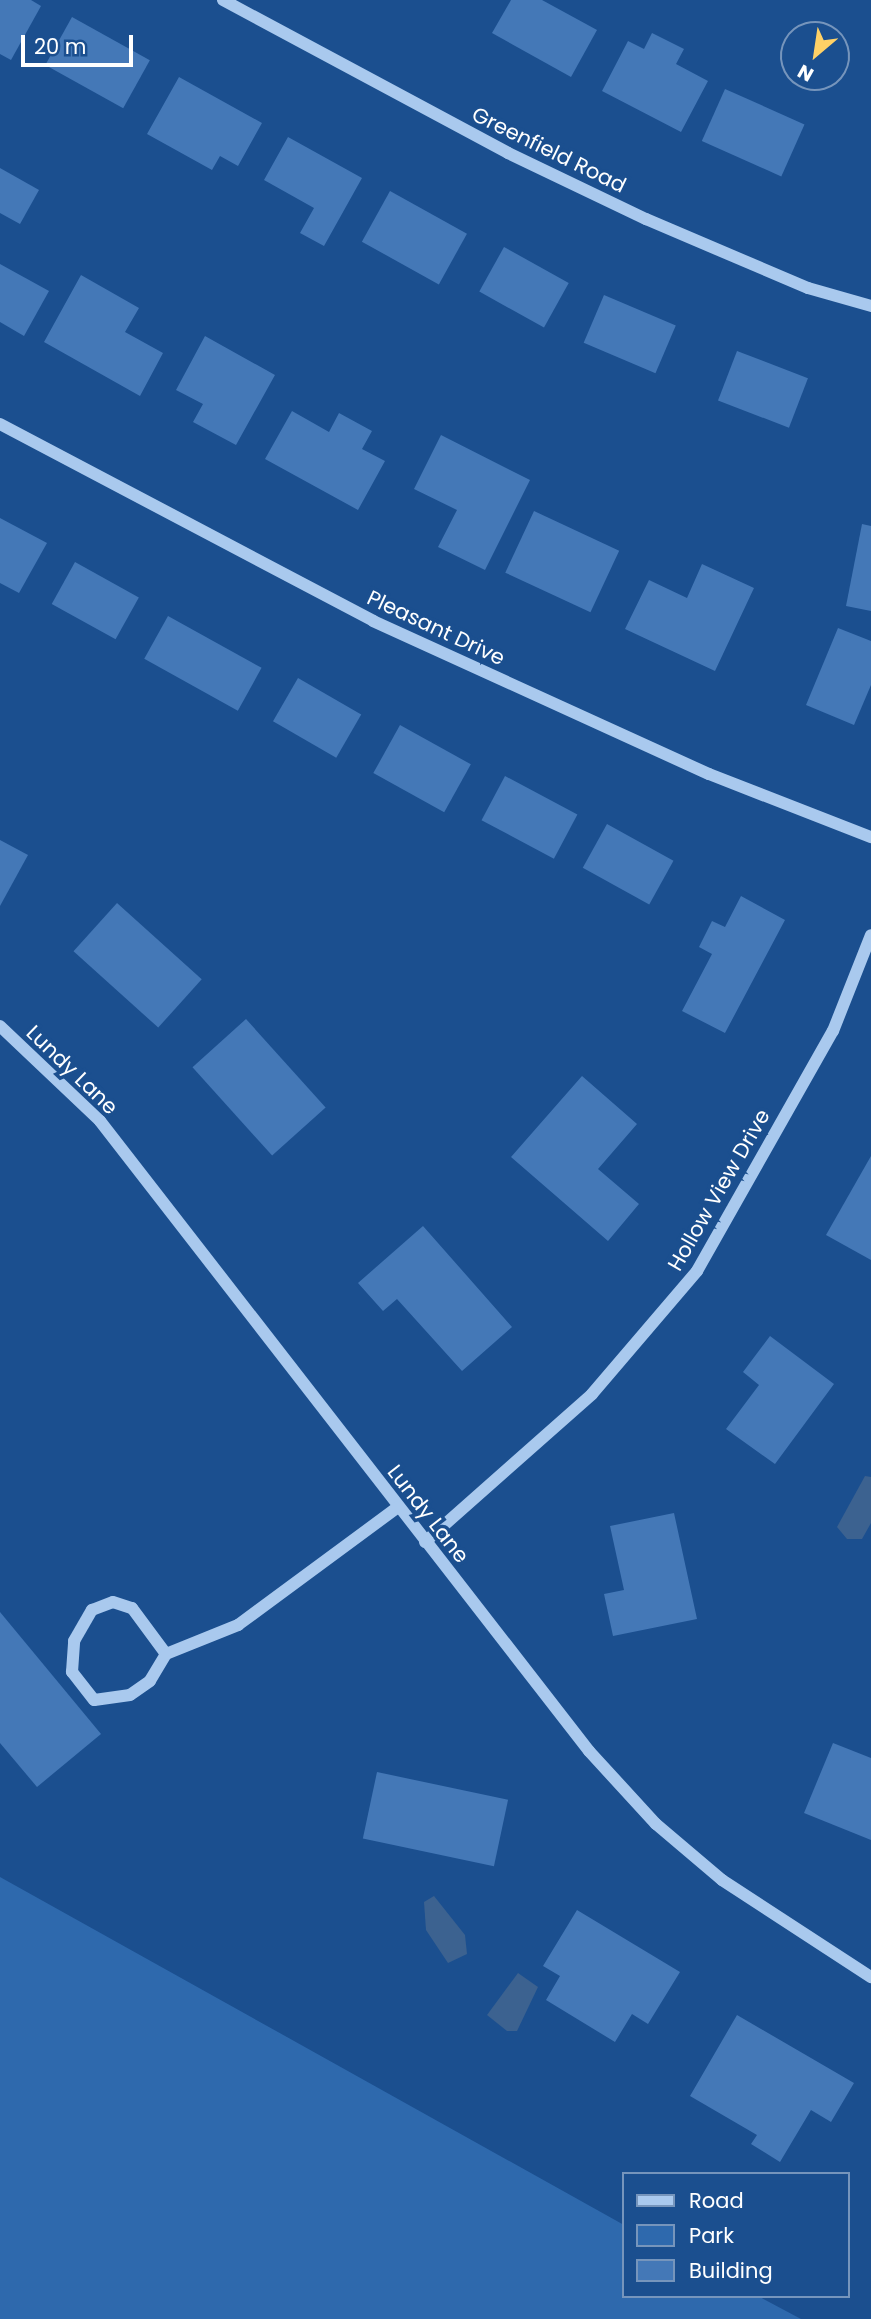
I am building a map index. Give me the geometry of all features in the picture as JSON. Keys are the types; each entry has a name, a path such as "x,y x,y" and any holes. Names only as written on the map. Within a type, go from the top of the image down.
{"street":[{"name":"Greenfield Road","path":"223,0 508,153 646,219 808,288 871,306"},
{"name":"Pleasant Drive","path":"0,424 373,621 709,774 871,837"},
{"name":"Hollow View Drive","path":"425,1542 592,1394 697,1271 833,1031 871,935"},
{"name":"Lundy Lane","path":"0,1026 100,1121 589,1751 656,1824 722,1880 871,1977"},
{"path":"166,1654 132,1608 113,1602 92,1610 80,1631 72,1672 94,1700 130,1695 149,1681 166,1654 238,1625 398,1507"}],"green space":[{"path":"0,1877 622,2224 622,2298 762,2298 801,2319 0,2319"}],"shaded area":[{"path":"865,1476 871,1477 871,1523 862,1539 847,1539 837,1527"},
{"path":"434,1896 465,1935 467,1954 448,1963 426,1930 424,1902"},
{"path":"518,1973 538,1987 517,2031 507,2031 487,2015"}],"building":[{"path":"0,0 31,0 41,6 11,60 0,54"},
{"path":"511,0 542,0 597,30 571,77 492,33"},
{"path":"72,17 150,60 123,108 45,65"},
{"path":"652,33 684,49 676,64 708,81 681,132 602,91 628,41 644,49"},
{"path":"179,77 262,123 238,166 220,156 212,170 147,134"},
{"path":"725,89 804,124 781,176 702,141"},
{"path":"288,137 362,178 324,246 300,233 314,208 264,180"},
{"path":"0,168 39,190 20,224 0,213"},
{"path":"390,191 467,234 439,284 362,242"},
{"path":"504,247 569,283 544,327 479,292"},
{"path":"0,264 49,291 24,336 0,322"},
{"path":"81,275 139,308 125,332 163,353 140,396 44,342"},
{"path":"604,295 676,325 655,373 584,343"},
{"path":"205,336 275,375 236,445 193,422 203,404 176,390"},
{"path":"737,351 808,378 789,428 718,400"},
{"path":"292,411 329,432 339,413 372,431 362,449 385,461 358,510 265,459"},
{"path":"441,435 530,480 485,570 438,547 457,510 414,489"},
{"path":"534,511 619,551 590,612 505,573"},
{"path":"0,518 47,543 19,593 0,583"},
{"path":"862,524 871,526 871,611 846,606"},
{"path":"75,562 139,597 116,639 52,604"},
{"path":"702,564 754,588 715,671 625,629 649,580 687,598"},
{"path":"168,616 262,668 238,711 144,659"},
{"path":"838,628 871,641 871,685 854,725 806,705"},
{"path":"298,678 361,714 336,758 273,721"},
{"path":"400,725 471,764 444,812 373,773"},
{"path":"505,776 577,814 554,859 482,820"},
{"path":"607,824 673,861 649,905 583,868"},
{"path":"0,840 28,855 0,906"},
{"path":"741,896 785,920 725,1033 682,1011 712,954 699,947 712,921 725,927"},
{"path":"117,903 202,979 158,1028 74,951"},
{"path":"246,1019 326,1107 272,1156 192,1067"},
{"path":"582,1076 637,1124 598,1169 639,1204 608,1241 511,1157"},
{"path":"871,1156 871,1260 826,1235"},
{"path":"423,1226 512,1327 462,1371 397,1299 383,1311 358,1283"},
{"path":"770,1336 834,1384 775,1464 726,1429 759,1385 743,1372"},
{"path":"674,1513 697,1619 613,1636 604,1594 624,1590 610,1526"},
{"path":"0,1612 101,1734 37,1787 0,1743"},
{"path":"833,1743 871,1758 871,1840 804,1813"},
{"path":"377,1772 508,1800 494,1866 363,1839"},
{"path":"577,1910 680,1972 648,2024 632,2014 615,2042 546,2000 560,1976 543,1966"},
{"path":"737,2015 854,2083 831,2122 811,2110 780,2162 751,2144 757,2135 690,2096"}]}
